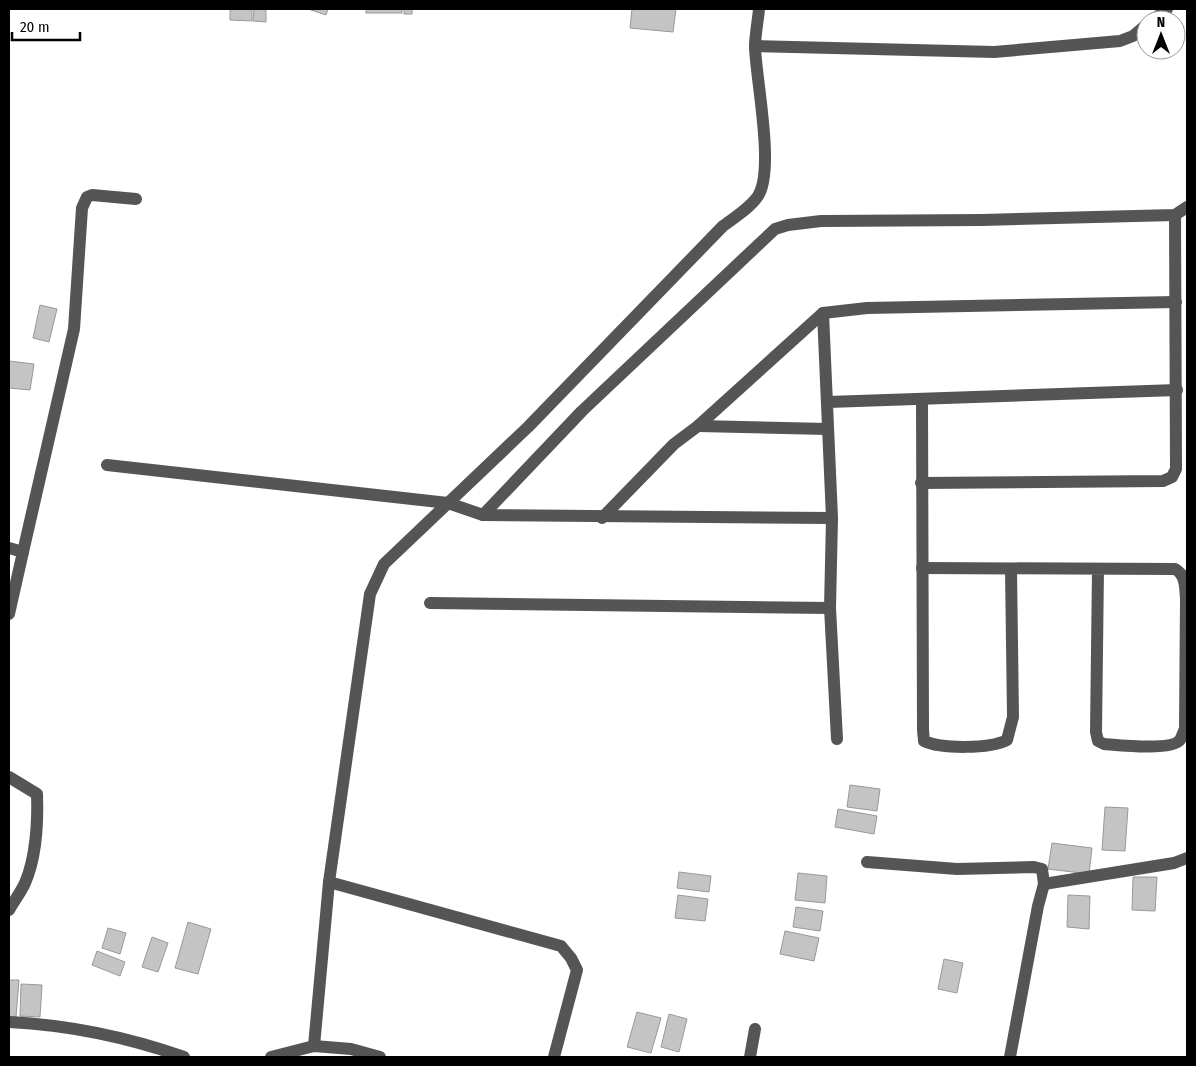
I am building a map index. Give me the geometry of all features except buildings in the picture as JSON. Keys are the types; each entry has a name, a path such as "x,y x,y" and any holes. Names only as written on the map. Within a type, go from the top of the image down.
{"street":[{"path":"314,1046 329,882 370,594 384,564 528,427 723,226 759,195 764,176 764,148 755,46 759,9"},
{"path":"755,46 1017,51 1120,41 1136,34"},
{"path":"9,614 74,329 82,208 87,196 92,195 136,199"},
{"path":"483,515 582,411 775,229 788,225 821,221 982,220 1175,215 1187,207"},
{"path":"921,483 1163,481 1172,477 1176,470 1177,390 1175,215"},
{"path":"602,518 674,444 698,426 823,313 867,308 1176,302"},
{"path":"823,313 832,518 830,608 837,739"},
{"path":"828,402 1177,390"},
{"path":"922,399 924,741 931,744 949,746 998,745 1007,740 1012,717 1011,569"},
{"path":"698,426 827,429"},
{"path":"107,465 448,503 483,515 602,518 832,518"},
{"path":"9,548 22,552"},
{"path":"922,568 1174,569 1180,572 1185,580 1186,598 1185,729 1180,740 1175,743 1164,746 1104,744 1098,741 1096,732 1098,569"},
{"path":"430,603 830,608"},
{"path":"9,777 37,794 38,806 31,867 25,884 9,910"},
{"path":"1044,884 1092,877 1187,858"},
{"path":"866,862 957,868 1042,868 1044,884 1038,906 1010,1057"},
{"path":"329,882 561,946 571,958 576,970 554,1057"},
{"path":"9,1022 52,1024 146,1044 184,1057"},
{"path":"750,1057 755,1029"},
{"path":"270,1057 314,1046 351,1049 380,1057"}]}
